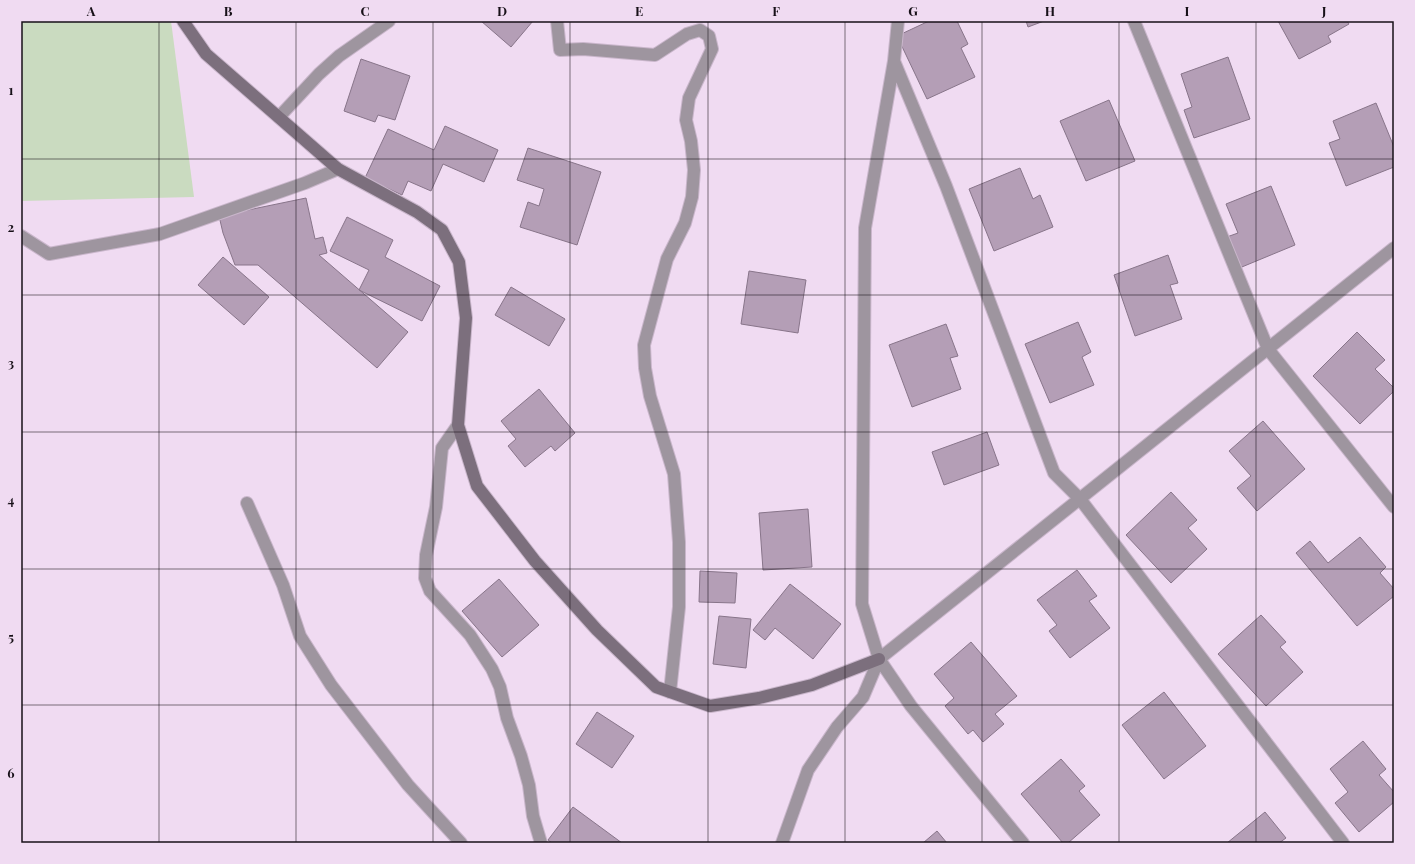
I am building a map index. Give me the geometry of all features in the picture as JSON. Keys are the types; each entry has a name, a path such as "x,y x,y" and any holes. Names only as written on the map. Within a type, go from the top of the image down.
{"street":[{"path":"184,21 206,54 338,169 417,212 442,230 459,262 466,318 458,425 477,486 535,561 597,630 656,687 710,706 759,698 812,685 879,659 1394,248"},
{"path":"279,118 319,74 338,56 388,21"},
{"path":"557,21 560,50 583,49 655,55 687,34 700,30 709,36 712,50 689,98 686,120 691,141 694,170 692,197 685,223 667,259 644,345 645,368 650,396 674,474 675,482 679,542 679,607 670,692"},
{"path":"898,21 894,61 865,228 862,604 879,659 910,706 1023,843"},
{"path":"1134,21 1268,349 1394,507"},
{"path":"894,61 946,186 1054,473 1080,499 1342,843"},
{"path":"21,236 49,254 160,234 305,183 338,169"},
{"path":"458,425 442,448 436,507 426,555 425,578 430,591 470,634 492,669 500,687 507,718 521,756 529,785 533,816 541,843"},
{"path":"247,503 283,585 300,636 331,685 408,785 461,843"},
{"path":"782,843 808,770 837,727 864,697 879,659"}],"green space":[{"path":"21,21 171,21 194,197 21,201"}],"building":[{"path":"481,21 533,21 511,47"},
{"path":"929,21 957,21 968,44 961,48 975,77 927,99 897,36"},
{"path":"1026,21 1044,21 1028,27"},
{"path":"1278,21 1347,21 1349,24 1328,36 1331,42 1299,59"},
{"path":"1228,57 1250,119 1194,138 1184,110 1192,107 1181,74"},
{"path":"361,59 410,76 395,120 378,115 375,122 344,111"},
{"path":"1109,100 1135,161 1086,181 1060,121"},
{"path":"1376,103 1394,147 1394,167 1346,186 1329,143 1340,139 1333,121"},
{"path":"445,126 498,150 484,182 443,164 431,191 408,181 402,195 365,178 388,129 434,150"},
{"path":"528,148 601,172 577,245 520,227 528,202 539,206 544,189 517,180"},
{"path":"1020,168 1033,199 1040,195 1053,227 994,251 969,189"},
{"path":"1271,186 1295,245 1237,269 1224,238 1238,233 1226,204"},
{"path":"306,198 315,239 323,237 327,253 319,255 408,332 377,368 258,265 235,265 223,233 219,216"},
{"path":"347,217 393,240 385,257 440,286 422,321 359,290 369,270 330,251"},
{"path":"1168,255 1178,283 1170,285 1182,319 1135,336 1114,275"},
{"path":"223,257 269,297 244,325 198,285"},
{"path":"749,271 806,280 798,333 741,324"},
{"path":"511,287 565,319 549,346 495,315"},
{"path":"1078,322 1091,352 1082,357 1094,385 1050,403 1025,344"},
{"path":"946,324 958,356 950,358 961,389 912,407 889,345"},
{"path":"1357,332 1385,360 1375,369 1394,388 1394,391 1360,424 1313,376"},
{"path":"539,389 575,433 555,451 551,446 525,467 508,446 516,439 501,421"},
{"path":"1263,421 1305,469 1257,511 1237,488 1251,476 1229,451"},
{"path":"987,432 999,465 944,485 932,452"},
{"path":"1171,492 1197,520 1188,528 1207,549 1171,583 1126,535"},
{"path":"808,509 812,567 763,570 759,513"},
{"path":"1360,537 1386,567 1380,573 1394,589 1394,596 1357,626 1296,553 1310,541 1328,563"},
{"path":"1077,570 1097,596 1089,601 1110,628 1070,658 1049,631 1057,625 1037,600"},
{"path":"700,571 737,573 735,603 699,602"},
{"path":"499,579 539,625 502,657 462,611"},
{"path":"790,584 841,624 813,659 775,628 765,640 753,630"},
{"path":"1261,615 1286,642 1280,647 1303,672 1266,706 1218,654"},
{"path":"719,616 751,619 746,668 713,664"},
{"path":"971,642 1017,696 995,714 1004,724 983,742 973,730 968,734 945,706 954,698 934,674"},
{"path":"1164,692 1206,746 1164,779 1122,725"},
{"path":"597,712 634,736 612,768 576,744"},
{"path":"1363,741 1386,769 1379,775 1394,792 1394,802 1359,832 1335,803 1348,792 1330,769"},
{"path":"1061,759 1085,786 1079,791 1100,815 1068,843 1063,843 1021,794"},
{"path":"573,807 622,843 552,843 548,840"},
{"path":"1265,812 1286,838 1279,843 1227,843"},
{"path":"937,831 947,843 923,843"}]}
